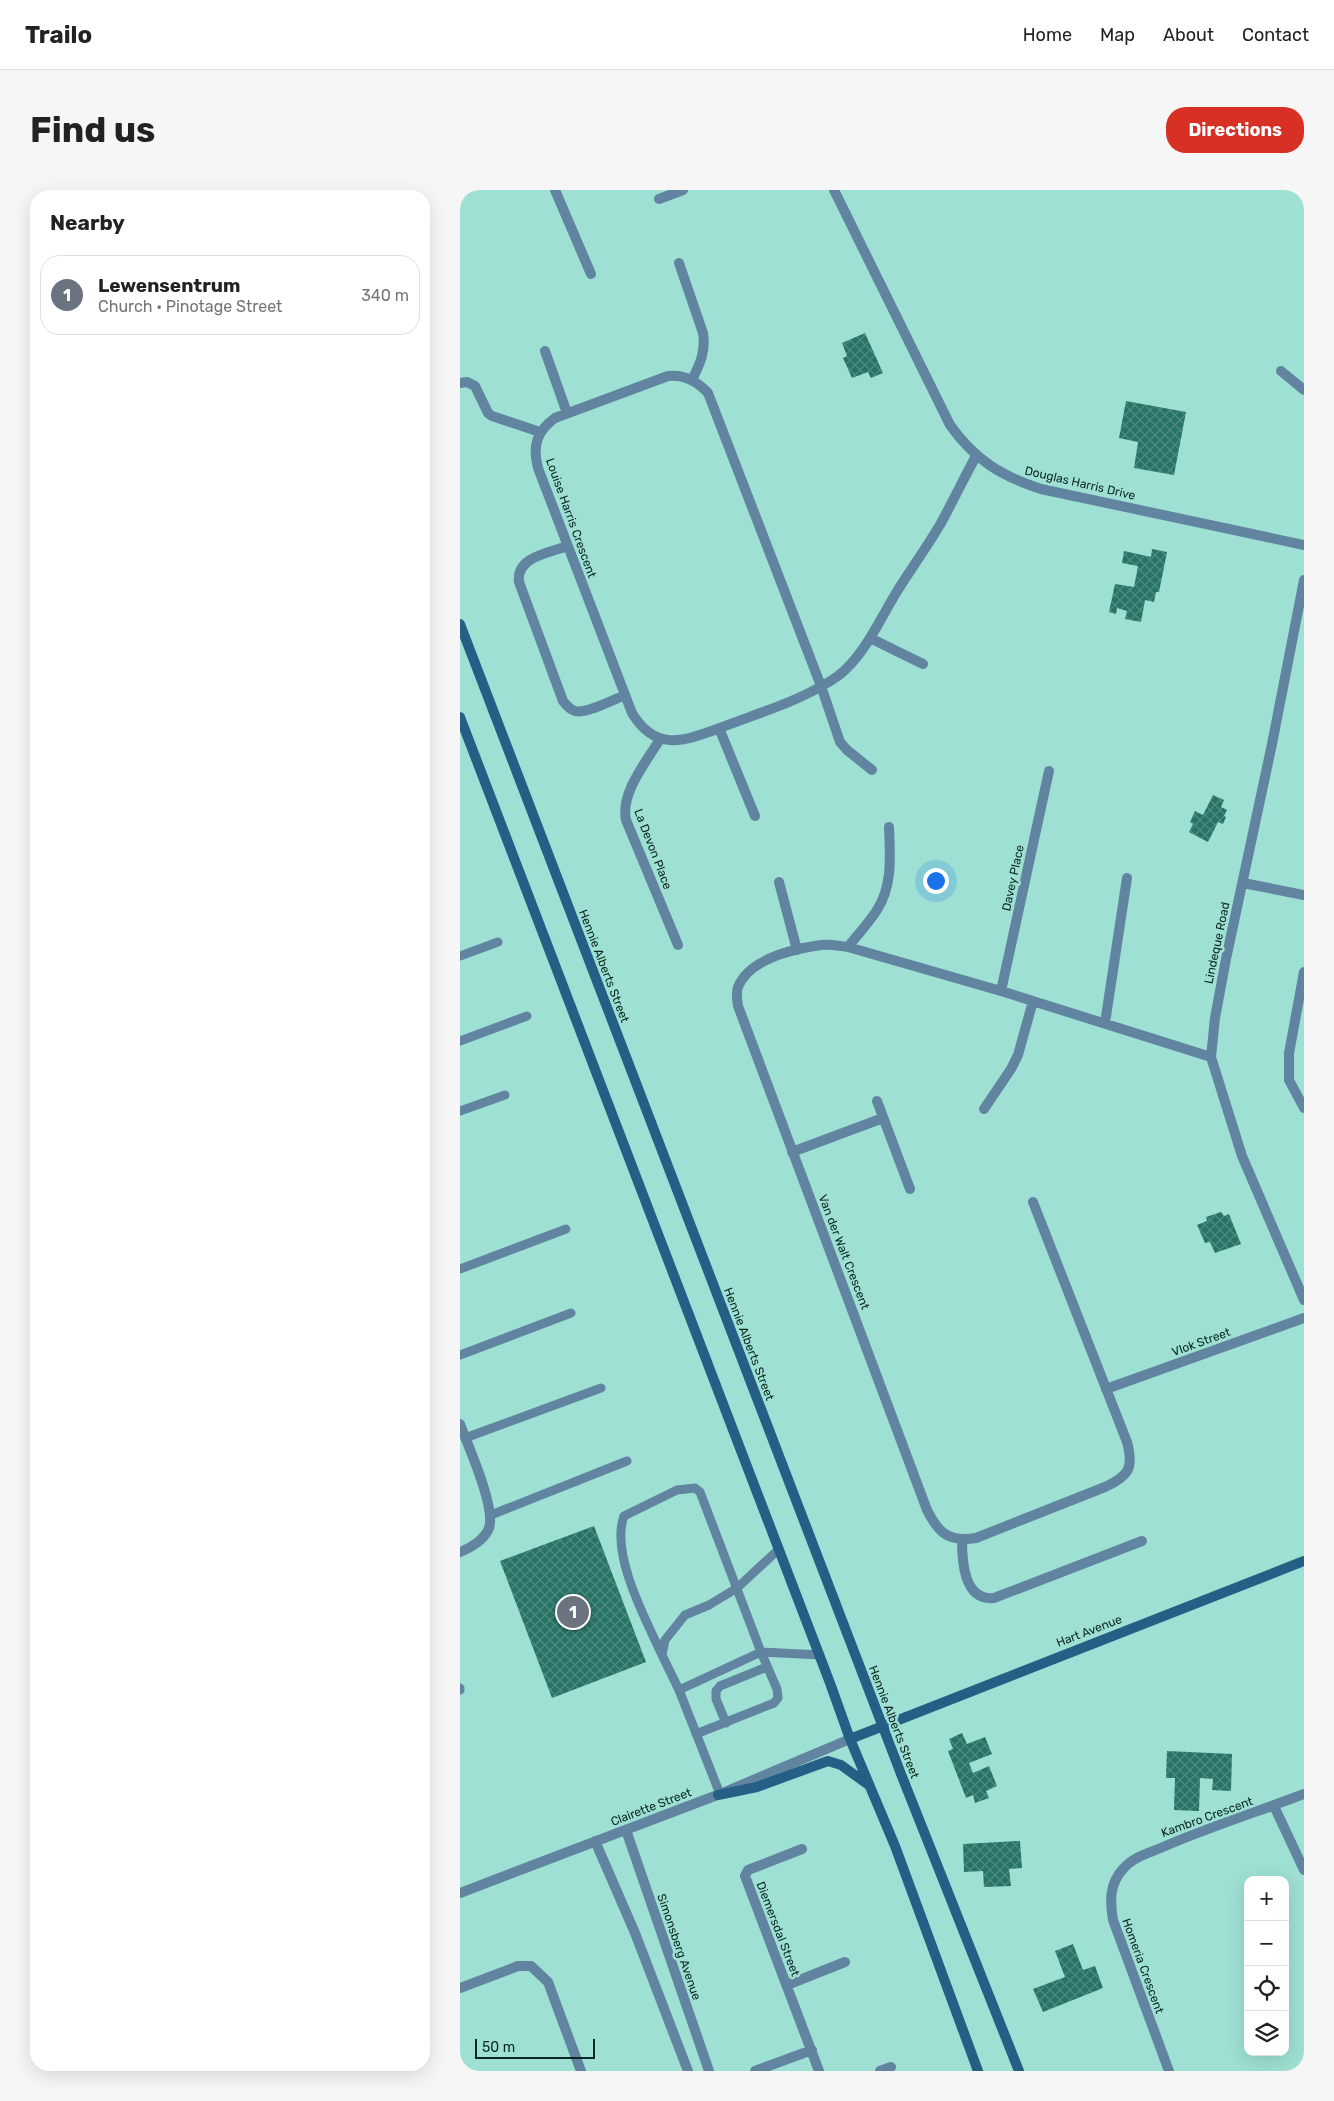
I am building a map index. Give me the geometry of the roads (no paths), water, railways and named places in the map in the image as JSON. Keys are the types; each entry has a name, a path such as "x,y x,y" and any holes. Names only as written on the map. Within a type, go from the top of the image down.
{"street":[{"path":"555,190 591,274"},
{"path":"659,199 683,190"},
{"name":"Douglas Harris Drive","path":"834,190 950,425 976,456 1017,481 1041,489 1304,545"},
{"path":"678,263 703,333 702,360 692,380"},
{"path":"545,351 568,413"},
{"path":"1281,371 1304,390"},
{"path":"460,383 467,382 475,386 488,413 492,416 540,432 555,418 668,376 681,376 692,380 708,393 821,686 840,742 872,770"},
{"name":"Louise Harris Crescent","path":"540,432 535,447 536,461 625,695 639,724 650,734 660,739"},
{"path":"660,739 673,742 684,740 719,728 802,696 821,686 846,668 870,638 940,524 976,456"},
{"path":"568,546 528,561 521,566 518,574 518,582 560,692 568,708 576,711 584,710 625,695"},
{"name":"Lindeque Road","path":"1304,580 1215,1018 1211,1057 1242,1156 1304,1300"},
{"name":"Hennie Alberts Street","path":"460,624 845,1629 884,1726 904,1783 1019,2071"},
{"path":"870,638 923,664"},
{"path":"460,717 820,1655 850,1740 895,1846 978,2071"},
{"path":"719,728 756,816"},
{"name":"La Devon Place","path":"660,739 628,794 624,811 626,820 678,945"},
{"name":"Davey Place","path":"1001,991 1050,771"},
{"path":"848,947 877,910 885,895 890,867 889,827"},
{"path":"1105,1023 1127,878"},
{"path":"779,882 797,950"},
{"path":"1243,883 1304,895"},
{"name":"Van der Walt Crescent","path":"962,1540 948,1536 935,1526 928,1510 738,1006 737,988 746,974 756,965 768,959 822,945 848,947 1001,991 1211,1057"},
{"path":"1304,972 1289,1053 1289,1080 1304,1108"},
{"path":"984,1109 1011,1069 1018,1055 1033,1001"},
{"path":"877,1101 910,1188"},
{"path":"792,1152 883,1118"},
{"path":"1032,1202 1127,1442 1131,1457 1128,1471 1118,1481 1105,1488 976,1538 962,1540 964,1571 977,1596 985,1599 994,1598 1142,1541"},
{"name":"Vlok Street","path":"1106,1389 1304,1318"},
{"path":"460,1424 491,1515 489,1528 482,1538 460,1552"},
{"name":"Hart Avenue","path":"850,1740 1030,1667 1304,1561"},
{"name":"Clairette Street","path":"460,1893 719,1794 850,1740"},
{"path":"719,1794 754,1788 828,1761 842,1765 871,1786"},
{"name":"Kambro Crescent","path":"1123,1869 1135,1858 1180,1839 1304,1794"},
{"path":"1274,1806 1304,1870"},
{"name":"Simonsberg Avenue","path":"626,1830 709,2071"},
{"path":"595,1841 635,1934 688,2071"},
{"name":"Diemersdal Street","path":"802,1850 748,1870 745,1873 746,1880 820,2071"},
{"name":"Homeria Crescent","path":"1123,1869 1114,1881 1111,1893 1110,1905 1113,1920 1169,2071"},
{"path":"787,1985 845,1962"},
{"path":"460,1988 518,1966 531,1966 548,1982 580,2071"},
{"path":"755,2071 812,2050"},
{"path":"880,2071 891,2067"}],"lane":[{"path":"460,956 498,942"},
{"path":"460,1041 527,1016"},
{"path":"460,1111 505,1095"},
{"path":"460,1269 566,1229"},
{"path":"460,1355 571,1313"},
{"path":"465,1438 601,1388"},
{"path":"491,1515 627,1461"},
{"path":"696,1734 774,1703 778,1698 778,1689 761,1652 700,1492 695,1488 677,1490 624,1516 620,1531 623,1557 638,1604 679,1690 719,1794"},
{"path":"662,1655 665,1640 686,1616 737,1588 779,1549"},
{"path":"679,1690 761,1652 820,1655"},
{"path":"726,1722 716,1699 716,1691 720,1686 767,1667"}],"place":[{"name":"Lewensentrum","path":"573,1612"}]}
